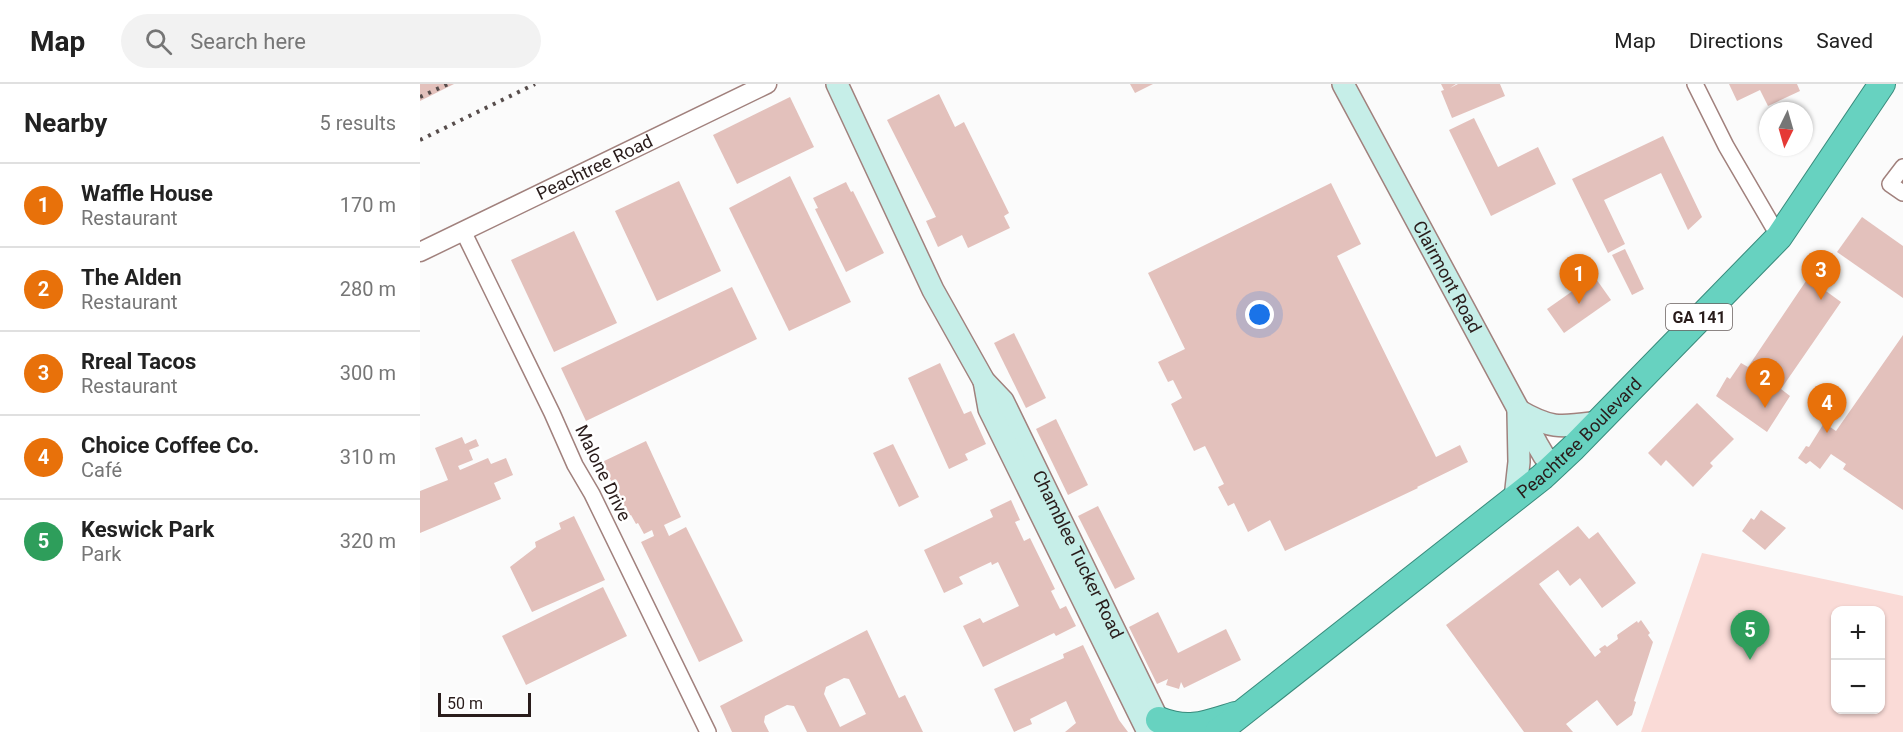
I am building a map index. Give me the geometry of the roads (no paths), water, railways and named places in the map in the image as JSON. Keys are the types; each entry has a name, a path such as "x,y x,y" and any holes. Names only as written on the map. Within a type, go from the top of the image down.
{"highway":[{"name":"Peachtree Boulevard","path":"1218,732 1515,498 1555,465 1599,422 1779,237 1881,84"},
{"path":"1157,728 1170,725 1186,728 1241,713"}],"main road":[{"name":"Chamblee Tucker Road","path":"837,84 933,290 984,381 1003,401 1157,728"},
{"name":"Clairmont Road","path":"1343,84 1540,451 1555,465"},
{"path":"1517,408 1549,425 1564,426 1599,422"},
{"path":"1515,498 1519,462 1517,408"}],"street":[{"name":"Peachtree Road","path":"420,252 767,84"},
{"path":"1695,84 1726,146 1779,237"},
{"path":"1903,167 1890,184 1903,193"},
{"name":"Malone Drive","path":"463,231 575,465 592,494 708,732"}],"railway":[{"path":"420,97 448,84"},
{"path":"420,140 535,84"}],"place":[{"name":"Rreal Tacos","path":"1821,300"},
{"name":"Waffle House","path":"1579,304"},
{"name":"The Alden","path":"1765,408"},
{"name":"Choice Coffee Co.","path":"1827,433"},
{"name":"Keswick Park","path":"1750,660"}]}
